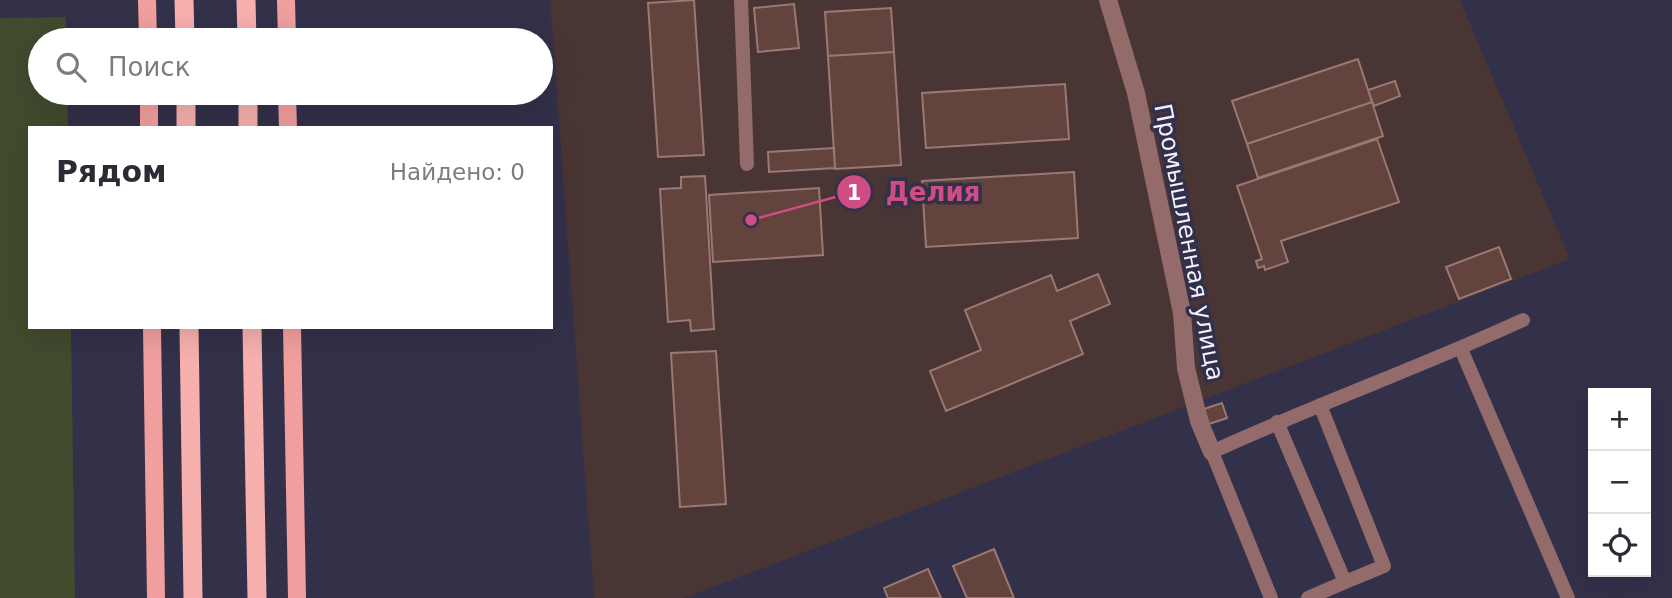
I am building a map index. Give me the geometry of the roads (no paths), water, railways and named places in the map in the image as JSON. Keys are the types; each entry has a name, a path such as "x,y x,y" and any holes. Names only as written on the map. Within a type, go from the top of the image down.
{"highway":[{"path":"184,0 185,28"},
{"path":"246,0 247,28"},
{"path":"186,105 186,126"},
{"path":"248,105 248,126"},
{"path":"189,329 193,598"},
{"path":"252,329 257,598"}],"main road":[{"path":"147,0 148,28"},
{"path":"286,0 286,28"},
{"path":"149,105 149,126"},
{"path":"288,105 288,126"},
{"path":"152,329 156,598"},
{"path":"292,329 297,598"}],"street":[{"name":"Промышленная улица","path":"1108,0 1136,93 1182,313 1186,368 1199,421 1212,452"}],"lane":[{"path":"741,0 747,164"},
{"path":"1271,598 1212,452 1277,422 1461,349 1523,320"},
{"path":"1461,349 1568,598"},
{"path":"1308,598 1384,566 1320,405"},
{"path":"1277,422 1345,582"}],"place":[{"name":"Делия","path":"751,220"}]}
